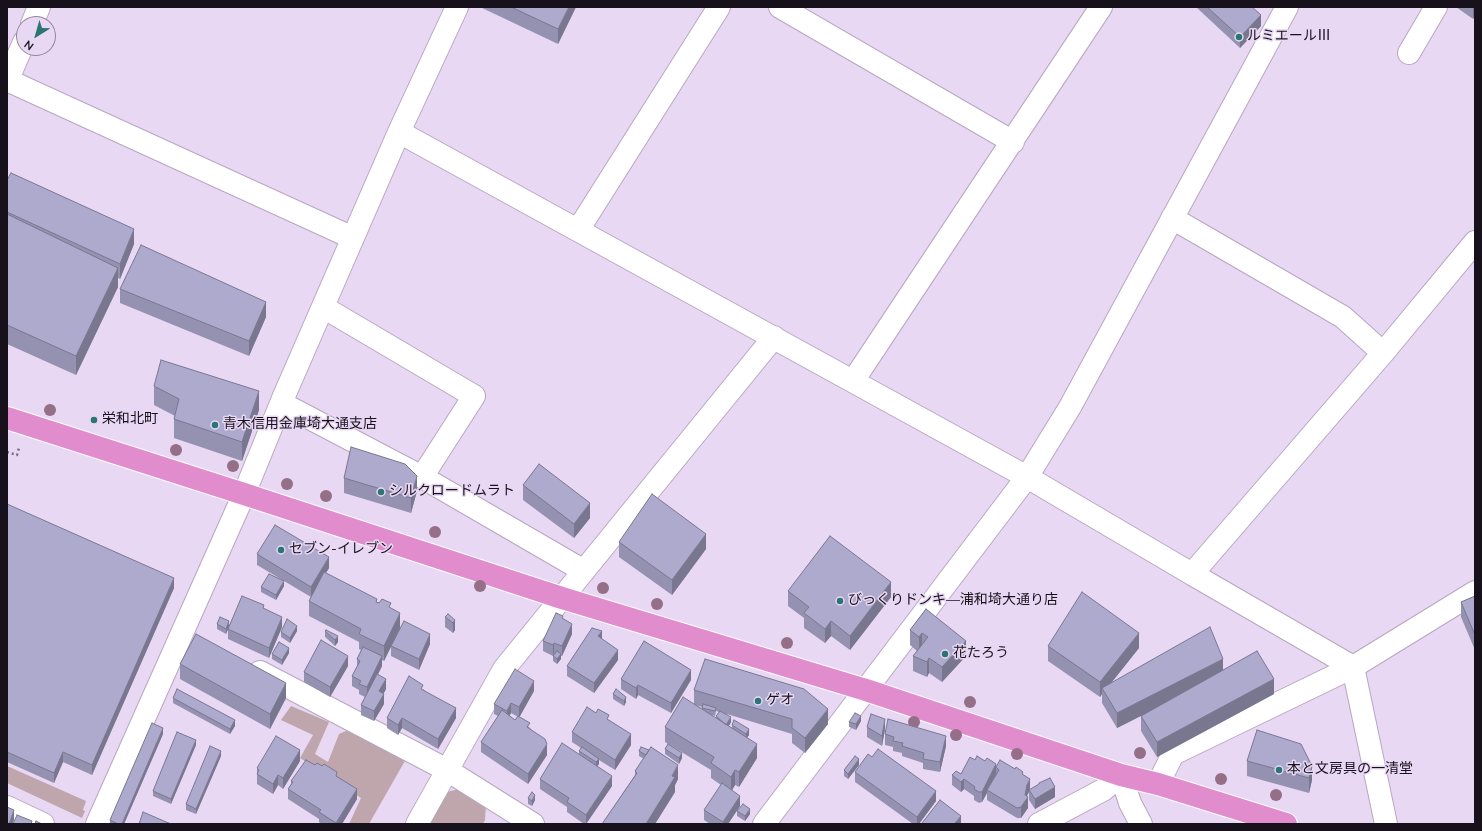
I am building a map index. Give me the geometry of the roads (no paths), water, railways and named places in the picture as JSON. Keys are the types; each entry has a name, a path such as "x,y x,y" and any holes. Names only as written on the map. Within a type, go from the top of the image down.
{"highway":[{"path":"7,418 562,598 866,690 1121,774 1286,824"}],"street":[{"path":"97,824 244,494 281,403 399,132 457,7"},
{"path":"578,230 719,7"},
{"path":"780,7 1013,142"},
{"path":"854,381 1101,7"},
{"path":"764,824 1027,477 1070,406 1286,7"},
{"path":"1409,53 1436,7"},
{"path":"18,56 7,80 353,238"},
{"path":"399,132 1027,477 1353,667 1386,824"},
{"path":"1172,218 1343,317 1383,353"},
{"path":"1192,574 1383,353 1475,242"},
{"path":"323,307 474,396 422,477"},
{"path":"417,824 504,670 774,337"},
{"path":"281,403 422,477 584,571"},
{"path":"1158,784 1173,754 1353,667 1475,592"},
{"path":"182,631 203,642"},
{"path":"245,664 447,770 533,824"},
{"path":"1038,824 1102,790 1121,774 1130,803 1141,824"},
{"path":"7,808 44,824"}],"place":[{"name":"ルミエールⅢ","path":"1239,37"},
{"name":"栄和北町","path":"94,420"},
{"name":"青木信用金庫埼大通支店","path":"215,425"},
{"name":"シルクロードムラト","path":"381,492"},
{"name":"セブン-イレブン","path":"281,550"},
{"name":"びっくりドンキ―浦和埼大通り店","path":"840,601"},
{"name":"花たろう","path":"945,654"},
{"name":"ゲオ","path":"758,701"},
{"name":"本と文房具の一清堂","path":"1279,770"}]}
